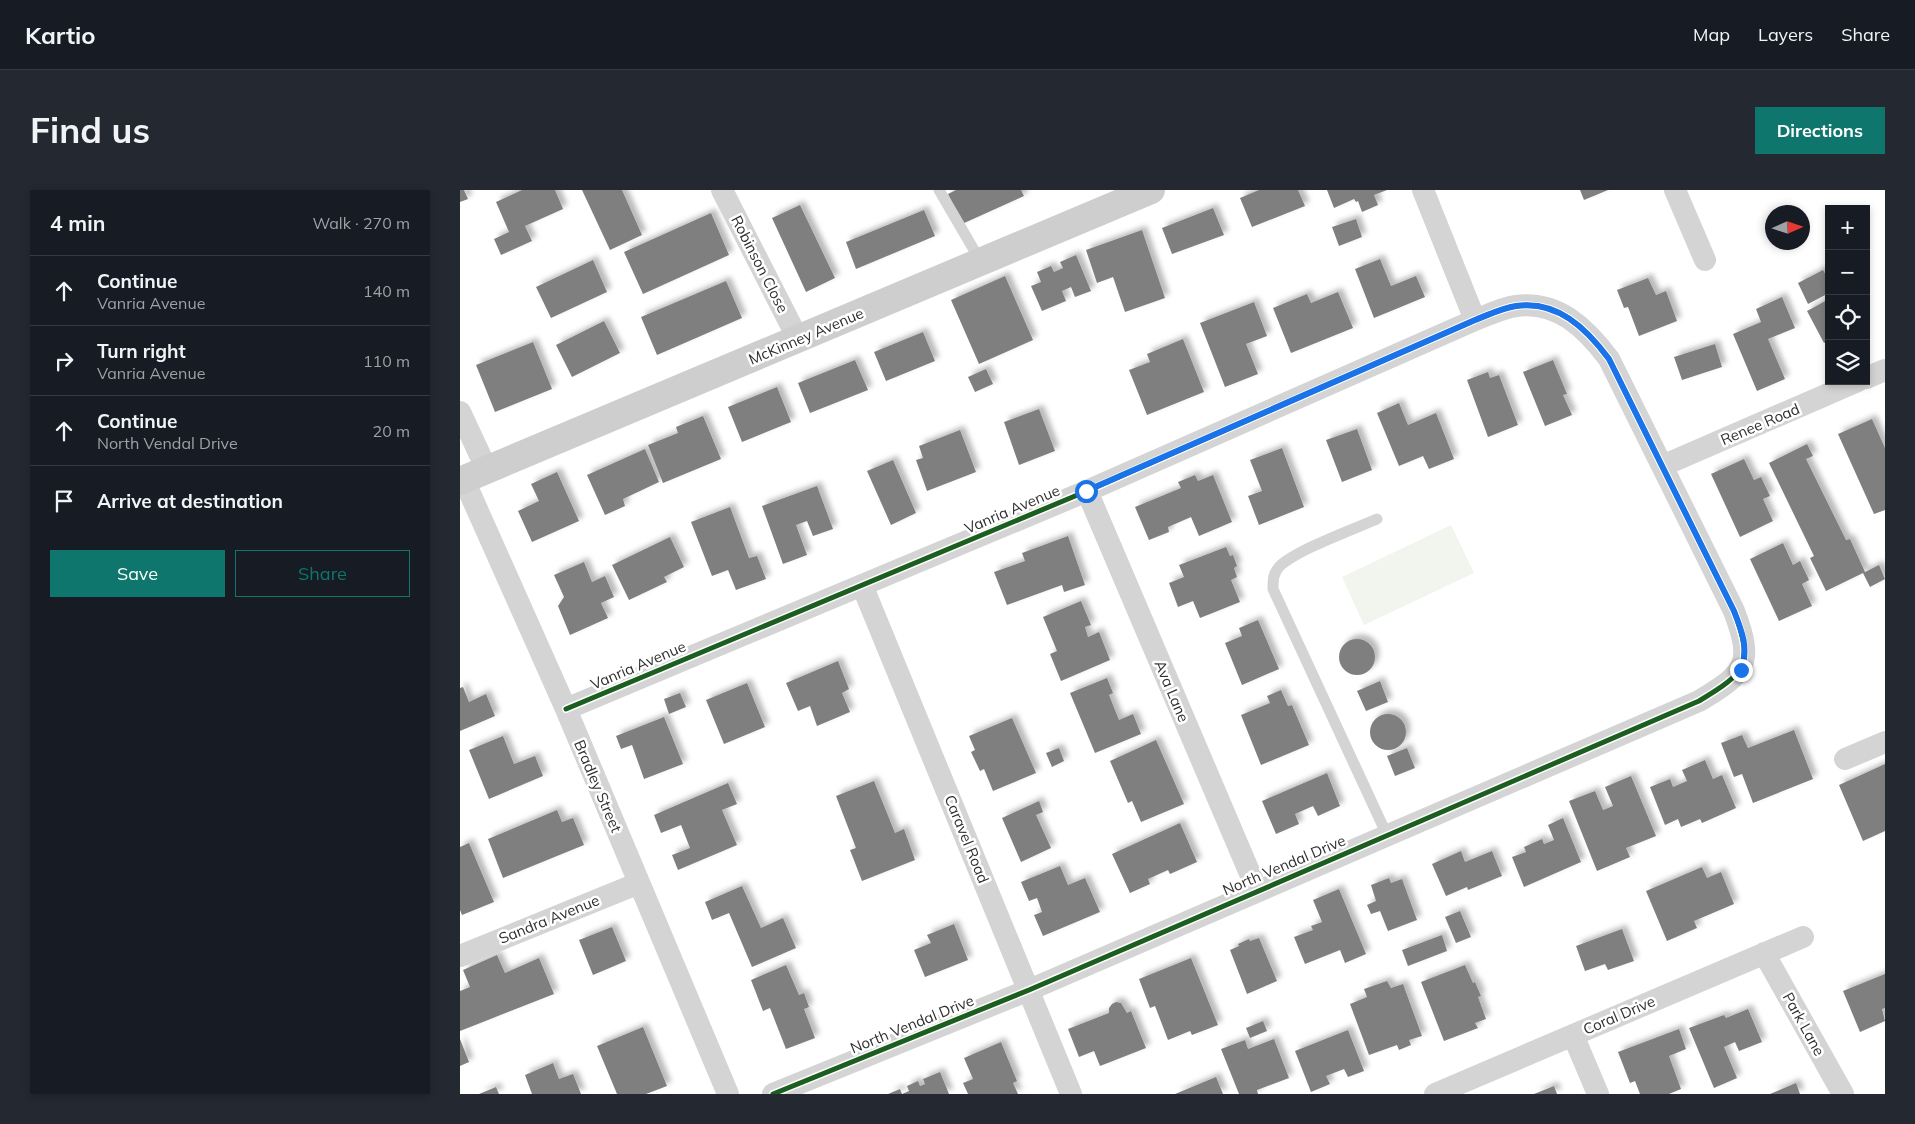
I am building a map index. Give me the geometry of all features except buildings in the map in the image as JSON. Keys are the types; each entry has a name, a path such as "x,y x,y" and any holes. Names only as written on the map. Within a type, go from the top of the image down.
{"street":[{"name":"Robinson Close","path":"722,190 798,339"},
{"name":"McKinney Avenue","path":"470,477 981,262 1109,198 1152,190"},
{"path":"1424,190 1475,320"},
{"path":"1675,190 1705,260"},
{"name":"Vanria Avenue","path":"566,709 1086,491 1475,320 1503,310 1528,306 1541,306 1555,311 1580,325 1590,334 1609,359 1734,611"},
{"path":"1870,376 1885,370"},
{"name":"Renee Road","path":"1662,466 1849,385"},
{"name":"Bradley Street","path":"460,412 470,477 728,1094"},
{"name":"Ava Lane","path":"1086,491 1257,890"},
{"name":"Caravel Road","path":"862,585 1071,1094"},
{"name":"North Vendal Drive","path":"773,1094 1029,990 1257,890 1699,701 1717,691 1741,670 1745,660 1745,647 1734,611"},
{"path":"1845,759 1885,742"},
{"name":"Sandra Avenue","path":"460,956 639,883"},
{"name":"Coral Drive","path":"1434,1094 1803,937"},
{"name":"Park Lane","path":"1764,953 1843,1094"},
{"path":"1573,1035 1598,1094"}],"lane":[{"path":"939,190 981,262"},
{"path":"1377,518 1293,556 1280,567 1273,578 1273,589 1387,835"}],"shaded area":[{"path":"1451,525 1474,573 1364,625 1342,577"}],"cycle path":[{"path":"566,709 1087,491 1500,310 1531,305 1545,307 1557,312 1580,327 1609,359 1734,611 1744,643 1744,655 1742,665 1727,683 1699,701 1029,990 773,1094"}],"route":[{"path":"1086,491 1475,320 1516,306 1541,306 1555,311 1580,325 1590,334 1609,359 1734,611 1745,647 1745,660 1741,670"}]}
